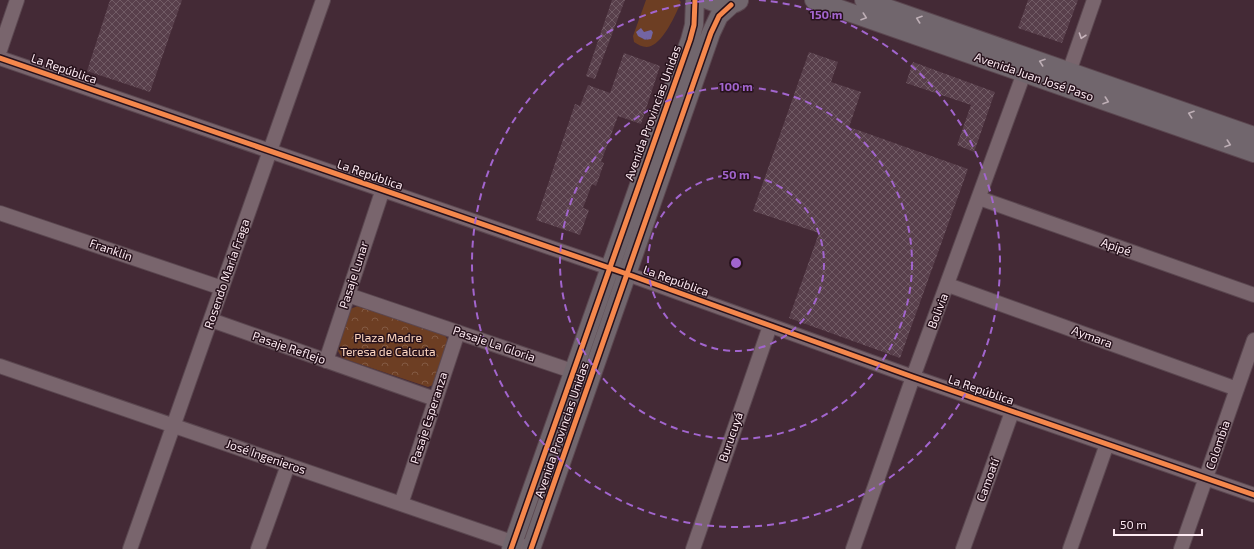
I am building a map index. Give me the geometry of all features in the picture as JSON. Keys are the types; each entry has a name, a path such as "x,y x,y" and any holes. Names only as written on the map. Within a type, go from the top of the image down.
{"main road":[{"name":"Avenida Provincias Unidas","path":"512,545 572,371 690,40 694,25 695,0"},
{"path":"708,0 719,4 735,2"},
{"name":"Avenida Juan José Paso","path":"814,0 1024,73 1063,78"},
{"name":"Avenida Juan José Paso","path":"864,0 892,5 1063,78 1253,145"},
{"name":"Avenida Provincias Unidas","path":"531,549 711,33 719,16 735,2"}],"street":[{"path":"0,50 17,0"},
{"name":"Rosendo María Fraga","path":"130,549 323,0"},
{"path":"1063,78 1094,0"},
{"name":"La República","path":"0,58 627,274 1012,412 1254,495"},
{"name":"Bolivia","path":"854,549 913,377 948,285 1024,73"},
{"name":"Pasaje Lunar","path":"326,361 383,190"},
{"name":"Apipé","path":"979,198 1254,295"},
{"name":"Franklin","path":"0,213 222,288"},
{"name":"Aymara","path":"948,285 1237,389"},
{"name":"Pasaje La Gloria","path":"348,295 572,371"},
{"name":"Pasaje Reflejo","path":"210,320 435,399"},
{"name":"Burucuyá","path":"693,549 770,326"},
{"name":"Pasaje Esperanza","path":"401,504 458,332"},
{"name":"Colombia","path":"1181,549 1254,340"},
{"name":"José Ingenieros","path":"0,366 401,504 512,545 531,549"},
{"name":"Camoatí","path":"964,549 1012,412"},
{"path":"1070,549 1107,444"},
{"path":"258,549 288,465"}],"green space":[{"path":"646,0 679,0 681,2 665,33 656,43 647,47 634,42 633,36"},
{"name":"Plaza Madre Teresa de Calcuta","path":"358,306 445,335 448,341 433,385 428,387 342,358 338,351 350,309"}],"water":[{"path":"641,28 644,32 651,30 653,32 651,39 645,40 638,36 636,32"}],"building":[{"path":"110,0 182,0 150,92 87,71"},
{"path":"612,0 625,0 595,79 586,76"},
{"path":"1028,0 1078,0 1062,43 1018,28"},
{"path":"809,52 838,62 831,82 861,92 849,127 968,169 900,358 789,318 819,233 753,211"},
{"path":"624,53 660,66 641,124 618,116 601,162 604,163 596,186 592,184 583,208 589,210 580,235 536,220 575,104 580,106 588,85 610,93"},
{"path":"913,62 995,92 974,152 957,145 971,105 906,83"}],"cycle path":[{"path":"511,549 690,40 694,25 695,0"},
{"path":"531,549 711,33 719,16 731,5"},
{"path":"0,58 627,274 913,377 1254,495"}]}
